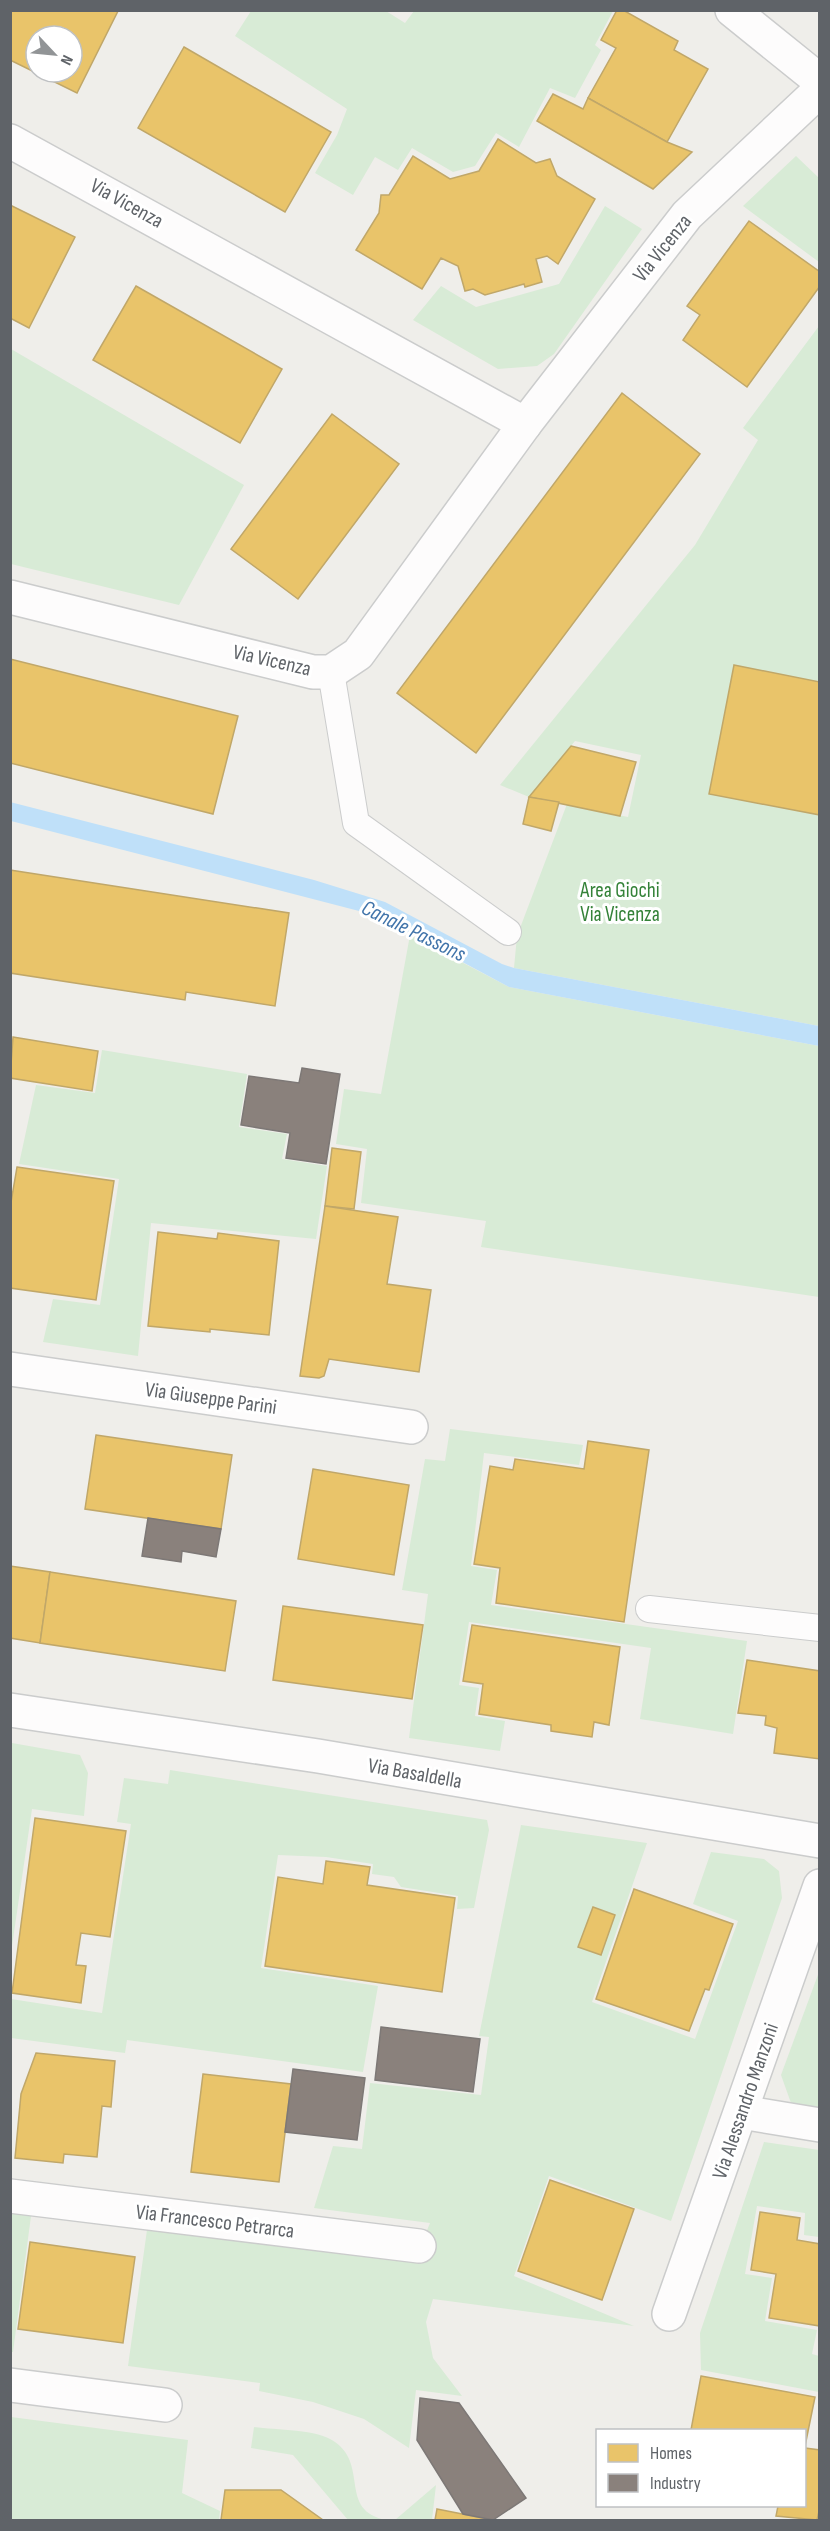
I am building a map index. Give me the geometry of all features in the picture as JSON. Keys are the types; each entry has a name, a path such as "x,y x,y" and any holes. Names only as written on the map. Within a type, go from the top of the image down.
{"street":[{"path":"732,10 819,81"},
{"name":"Via Vicenza","path":"10,597 313,672 331,672 358,654 525,424 687,215 819,90"},
{"name":"Via Vicenza","path":"10,141 525,424"},
{"name":"Via Giuseppe Parini","path":"10,1369 411,1427"},
{"name":"Via Basaldella","path":"10,1710 318,1756 819,1841"},
{"name":"Via Alessandro Manzoni","path":"669,2314 819,1886"},
{"path":"741,2112 819,2125"},
{"name":"Via Francesco Petrarca","path":"10,2196 418,2246"},
{"path":"10,2385 165,2405"}],"lane":[{"path":"331,672 356,823 508,932"},
{"path":"649,1609 819,1629"}],"green space":[{"path":"251,11 386,11 405,23 414,11 613,11 595,45 601,50 575,98 550,88 519,147 496,133 475,166 453,172 412,148 398,170 375,157 353,195 315,173 337,135 347,109 235,36"},
{"path":"796,156 819,178 819,262 743,206"},
{"path":"605,206 642,229 554,354 537,366 498,369 413,320 441,286 476,307 559,284"},
{"name":"Area Giochi Via Vicenza","path":"819,326 819,1026 514,968 517,936 567,804 628,817 641,755 575,741 529,797 500,785 695,545 758,440 743,428"},
{"path":"11,349 244,485 179,605 11,564"},
{"path":"410,935 509,987 819,1046 819,1297 481,1247 486,1221 361,1203 367,1149 336,1144 344,1089 381,1094"},
{"path":"102,1050 247,1074 239,1127 287,1134 282,1159 327,1166 316,1239 151,1223 138,1356 43,1342 53,1299 100,1305 119,1179 19,1164 36,1085 95,1093"},
{"path":"450,1429 583,1445 579,1465 484,1453 471,1566 497,1570 491,1605 747,1641 733,1734 640,1719 651,1648 469,1622 459,1685 479,1688 475,1716 505,1721 500,1751 409,1738 428,1594 402,1590 425,1459 445,1461"},
{"path":"12,1743 80,1755 88,1773 84,1816 32,1809 11,1953"},
{"path":"170,1770 487,1820 489,1830 474,1908 457,1909 458,1896 401,1887 394,1877 372,1874 373,1864 326,1857 278,1855 261,1968 378,1986 363,2072 127,2040 125,2053 11,2038 11,1999 102,2013 131,1824 117,1822 124,1778 168,1784"},
{"path":"521,1825 647,1843 592,2002 695,2039 738,1921 693,1904 711,1852 764,1859 779,1871 782,1898 671,2221 549,2176 514,2276 634,2326 433,2299 426,2322 433,2358 462,2396 416,2390 409,2448 364,2419 313,2402 259,2391 260,2383 128,2366 147,2230 414,2262 430,2223 314,2208 333,2146 362,2149 370,2083 481,2095 489,2037 479,2036"},
{"path":"819,1972 819,2114 791,2103 781,2075"},
{"path":"764,2142 819,2150 819,2237 804,2235 805,2213 757,2206 745,2274 772,2278 765,2321 817,2330 812,2354 819,2356 819,2392 701,2370 700,2333"},
{"path":"11,2213 31,2216 13,2352 10,2352"},
{"path":"11,2417 188,2440 182,2493 220,2511 219,2520 11,2520"},
{"path":"254,2427 308,2432 335,2442 345,2452 351,2463 358,2497 363,2507 371,2515 386,2520 348,2520 293,2455 251,2448"},
{"path":"436,2485 432,2520 395,2520"}],"water":[{"name":"Canale Passons","path":"10,802 314,880 385,902 502,964 514,968 819,1026 819,1046 509,987 386,921 359,911 11,821"}],"building: Homes":[{"path":"10,10 118,11 84,79 84,24 24,24 24,67 10,60"},
{"path":"617,10 623,10 678,41 674,50 708,69 667,142 588,98 616,48 601,40"},
{"path":"184,47 331,132 285,212 138,128"},
{"path":"59,84 82,84 77,93"},
{"path":"553,94 583,109 588,98 667,142 692,152 653,189 537,121"},
{"path":"498,139 536,163 550,159 557,176 595,199 558,264 547,256 536,259 542,282 525,287 524,284 485,295 473,289 465,291 458,266 441,258 422,289 356,250 379,213 381,195 389,195 413,156 450,179 479,171"},
{"path":"10,205 75,237 29,328 10,318"},
{"path":"749,221 820,272 820,286 747,387 683,340 700,315 687,306"},
{"path":"136,286 282,369 240,443 93,360"},
{"path":"622,393 700,454 476,753 397,693"},
{"path":"332,414 399,464 298,599 231,549"},
{"path":"10,659 238,716 213,814 10,763"},
{"path":"734,665 820,682 820,815 709,794"},
{"path":"571,746 636,762 620,816 529,797"},
{"path":"529,797 559,802 551,831 523,824"},
{"path":"10,870 289,913 275,1006 186,992 185,1000 10,973"},
{"path":"13,1037 98,1051 92,1091 10,1078"},
{"path":"332,1148 361,1152 354,1209 325,1206"},
{"path":"17,1167 114,1181 96,1300 10,1288 10,1208"},
{"path":"325,1206 398,1217 387,1284 431,1290 419,1372 329,1359 324,1376 319,1378 300,1376"},
{"path":"158,1232 217,1239 218,1233 279,1241 269,1335 148,1326"},
{"path":"96,1435 232,1455 221,1529 85,1509"},
{"path":"588,1441 649,1450 624,1622 496,1603 500,1568 474,1564 490,1466 513,1470 515,1459 584,1469"},
{"path":"313,1469 409,1485 394,1575 298,1559"},
{"path":"10,1566 50,1572 40,1643 10,1638"},
{"path":"50,1572 236,1601 225,1671 40,1643"},
{"path":"283,1606 423,1625 412,1699 273,1680"},
{"path":"472,1625 620,1647 609,1725 594,1722 592,1737 551,1731 551,1725 479,1714 483,1684 463,1681"},
{"path":"747,1660 820,1671 820,1759 774,1753 777,1728 765,1725 766,1716 738,1713"},
{"path":"35,1818 126,1831 110,1937 81,1933 76,1965 86,1966 81,2003 12,1993"},
{"path":"326,1861 370,1867 367,1885 455,1898 442,1992 265,1966 278,1877 323,1884"},
{"path":"634,1889 733,1924 709,1990 705,1989 689,2031 596,1999"},
{"path":"593,1907 615,1915 601,1955 578,1947"},
{"path":"36,2053 115,2061 111,2107 102,2106 97,2157 64,2154 63,2163 15,2158 21,2094"},
{"path":"203,2074 291,2084 279,2182 191,2172"},
{"path":"550,2180 634,2209 602,2300 518,2271"},
{"path":"760,2212 800,2218 797,2240 820,2244 820,2326 769,2318 776,2274 751,2270"},
{"path":"30,2242 135,2257 123,2343 18,2329"},
{"path":"701,2376 815,2397 806,2441 806,2429 691,2429"},
{"path":"806,2448 820,2450 820,2507 817,2520 776,2516 778,2507 806,2507"},
{"path":"225,2490 281,2490 323,2520 221,2520"},
{"path":"437,2509 493,2520 435,2520"}],"building: Industry":[{"path":"302,1068 340,1074 326,1164 286,1158 290,1133 241,1125 249,1076 299,1083"},
{"path":"148,1518 221,1529 216,1557 182,1551 181,1562 142,1556"},
{"path":"381,2027 480,2039 473,2092 375,2080"},
{"path":"293,2069 365,2078 357,2140 285,2132"},
{"path":"420,2398 459,2403 526,2498 493,2520 463,2514 417,2440"}]}
